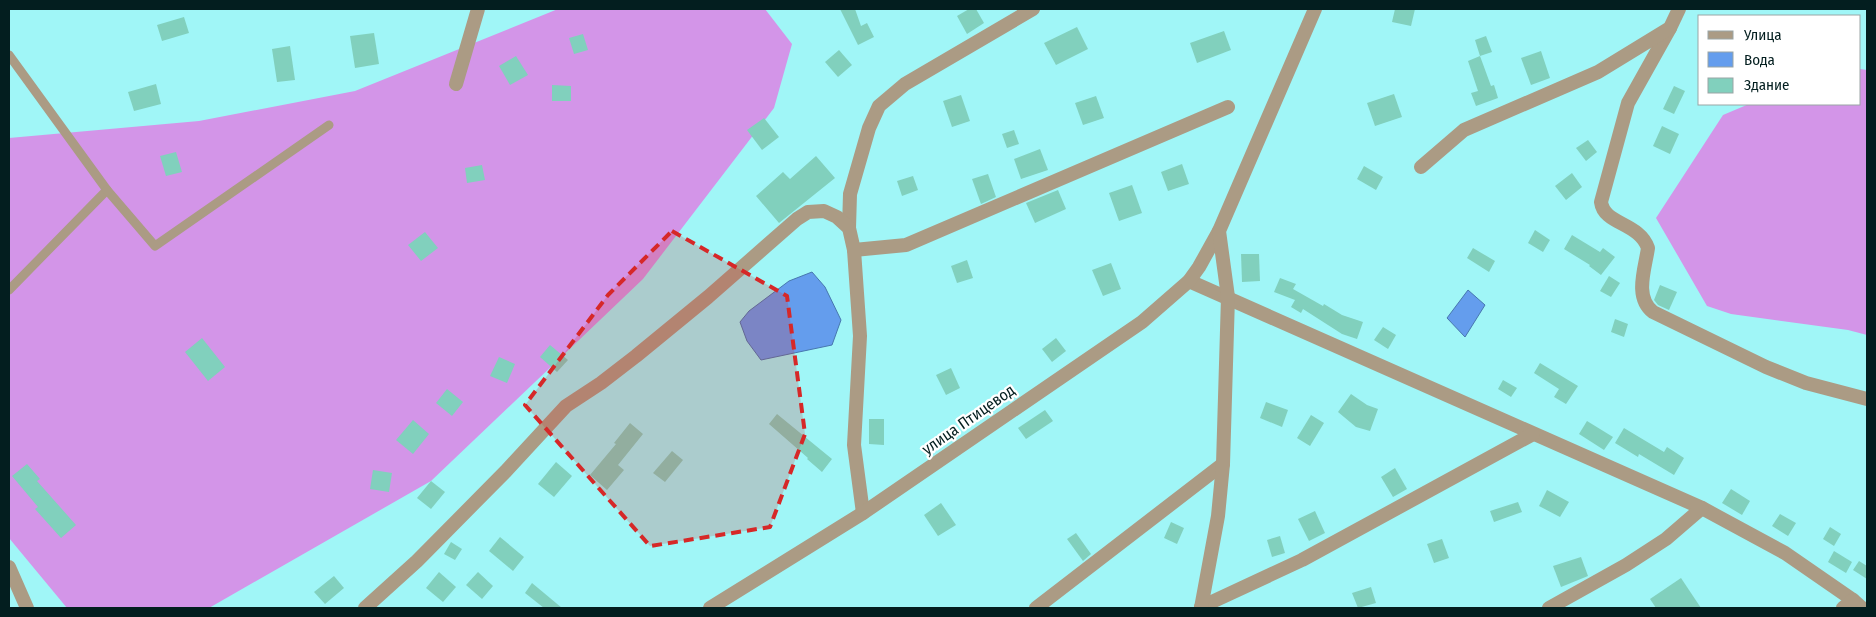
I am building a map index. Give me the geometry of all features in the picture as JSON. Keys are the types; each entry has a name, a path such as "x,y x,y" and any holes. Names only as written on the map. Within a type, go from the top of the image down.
{"street":[{"path":"456,84 478,9"},
{"path":"863,513 854,445 860,336 854,250 849,228 850,194 869,128 879,106 906,84 1033,9"},
{"name":"улица Птицевод","path":"710,608 863,513 1142,322 1189,281 1200,267 1219,231 1315,9"},
{"path":"1679,9 1628,103 1600,202 1605,214 1640,234 1645,241 1648,248 1642,298 1646,306 1653,312 1782,373 1806,383 1867,399"},
{"path":"1421,167 1464,130 1598,72 1670,28"},
{"path":"854,250 906,244 1228,107"},
{"path":"365,608 506,471 566,406 601,383 636,356 708,297 797,219 808,212 824,211 837,217 849,228"},
{"path":"1201,608 1218,516 1223,464 1228,297 1219,231"},
{"path":"1189,281 1702,508 1785,553 1853,605"},
{"path":"1201,608 1302,560 1534,434"},
{"path":"1036,608 1223,464"},
{"path":"1549,608 1626,565 1666,539 1702,508"},
{"path":"9,566 27,608"}],"lane":[{"path":"9,55 107,190 155,246 329,125"},
{"path":"9,290 107,190"}],"highlighted area":[{"path":"672,231 787,296 805,434 770,527 650,546 525,405 608,295"}],"shaded area":[{"path":"558,9 765,9 792,44 774,108 643,279 431,481 209,608 67,608 9,538 9,138 199,121 355,91"},
{"path":"1861,69 1867,70 1867,335 1848,330 1731,314 1707,306 1656,218 1723,115 1747,105 1861,105"}],"water":[{"path":"812,272 825,287 841,320 832,345 761,360 747,341 740,322 749,311 789,281"},
{"path":"1468,290 1485,305 1465,337 1447,318"}],"building":[{"path":"840,9 855,9 861,26 867,23 874,37 858,45"},
{"path":"969,9 976,9 984,23 967,34 957,16"},
{"path":"1395,9 1415,9 1411,26 1392,22"},
{"path":"184,17 189,33 162,41 157,25"},
{"path":"1077,27 1088,49 1056,65 1044,43"},
{"path":"1224,31 1231,50 1197,63 1190,43"},
{"path":"374,33 379,64 355,68 350,36"},
{"path":"583,34 588,50 574,54 569,38"},
{"path":"1486,36 1492,52 1480,56 1475,40"},
{"path":"290,46 295,80 277,82 272,49"},
{"path":"839,50 852,65 838,77 825,62"},
{"path":"1541,51 1550,78 1531,85 1521,58"},
{"path":"516,56 528,75 510,85 499,66"},
{"path":"1480,56 1491,86 1494,85 1498,98 1476,106 1471,93 1478,91 1468,61"},
{"path":"156,84 161,104 134,111 128,92"},
{"path":"552,85 571,86 571,101 552,101"},
{"path":"1674,86 1685,91 1674,114 1663,109"},
{"path":"1394,94 1402,117 1375,126 1367,103"},
{"path":"961,95 970,121 952,127 943,101"},
{"path":"1096,96 1104,118 1083,125 1075,103"},
{"path":"764,118 779,137 762,150 747,130"},
{"path":"1662,126 1679,134 1670,154 1653,146"},
{"path":"1014,130 1019,144 1007,148 1002,134"},
{"path":"1588,140 1597,152 1586,161 1576,148"},
{"path":"1040,149 1048,170 1021,179 1014,159"},
{"path":"176,152 182,172 166,176 160,156"},
{"path":"816,156 835,178 779,223 756,196 783,172 790,179"},
{"path":"1182,164 1189,184 1168,191 1161,172"},
{"path":"482,165 485,180 467,183 465,168"},
{"path":"1364,166 1383,177 1376,190 1357,179"},
{"path":"1572,173 1582,187 1566,200 1555,186"},
{"path":"988,174 996,197 981,204 972,179"},
{"path":"913,176 918,190 902,196 897,181"},
{"path":"1132,185 1142,213 1119,221 1109,193"},
{"path":"1058,190 1066,209 1035,223 1026,203"},
{"path":"1535,230 1550,240 1543,252 1528,243"},
{"path":"425,232 438,248 421,261 408,245"},
{"path":"1572,235 1600,252 1603,248 1615,257 1601,275 1590,265 1564,249"},
{"path":"1473,248 1495,261 1489,272 1467,258"},
{"path":"1241,254 1259,254 1260,281 1242,282"},
{"path":"967,260 973,278 957,283 951,266"},
{"path":"1111,263 1121,289 1103,296 1092,270"},
{"path":"1609,276 1620,283 1611,297 1600,291"},
{"path":"1280,278 1296,284 1293,289 1323,306 1324,304 1342,315 1363,322 1357,339 1342,334 1303,309 1301,313 1291,307 1295,300 1274,292"},
{"path":"1660,285 1677,292 1669,310 1658,305 1654,300"},
{"path":"1615,319 1628,324 1624,337 1611,332"},
{"path":"1383,327 1396,335 1388,349 1374,340"},
{"path":"202,338 225,367 208,381 185,352"},
{"path":"1056,338 1066,351 1052,362 1042,349"},
{"path":"550,345 568,360 557,372 540,357"},
{"path":"499,357 515,364 507,383 490,376"},
{"path":"1540,363 1578,386 1566,404 1554,397 1559,389 1534,373"},
{"path":"951,368 960,388 946,395 936,375"},
{"path":"1503,380 1517,388 1511,397 1498,389"},
{"path":"447,389 463,402 452,416 436,403"},
{"path":"1351,394 1367,405 1378,409 1370,431 1356,427 1338,412"},
{"path":"1266,402 1288,410 1282,427 1260,418"},
{"path":"1045,410 1053,421 1026,439 1018,428"},
{"path":"777,414 832,459 822,472 769,424"},
{"path":"1311,415 1324,423 1310,446 1297,438"},
{"path":"869,419 884,419 884,445 869,444"},
{"path":"413,420 429,434 413,454 396,440"},
{"path":"1587,421 1613,437 1604,450 1579,434"},
{"path":"630,423 643,434 618,465 624,470 607,490 590,475 616,444 614,443"},
{"path":"1624,428 1664,452 1667,447 1684,458 1674,475 1639,454 1638,457 1615,443"},
{"path":"672,451 683,460 665,482 653,473"},
{"path":"556,462 572,476 554,497 538,484"},
{"path":"27,464 40,479 37,481 76,525 61,538 35,509 38,507 12,476"},
{"path":"1395,468 1407,489 1393,497 1381,477"},
{"path":"373,470 392,473 389,492 370,489"},
{"path":"431,481 445,492 431,509 417,498"},
{"path":"1731,489 1750,501 1742,515 1722,503"},
{"path":"1547,490 1569,502 1560,517 1539,506"},
{"path":"1518,502 1522,512 1494,522 1490,511"},
{"path":"941,503 956,525 938,536 924,515"},
{"path":"1315,511 1325,533 1309,541 1298,519"},
{"path":"1780,514 1796,523 1788,536 1772,526"},
{"path":"1171,522 1184,528 1177,544 1164,538"},
{"path":"1830,527 1841,534 1834,546 1823,539"},
{"path":"1076,533 1091,554 1083,561 1067,539"},
{"path":"1280,536 1285,553 1272,557 1267,540"},
{"path":"500,537 524,557 513,571 489,551"},
{"path":"1442,539 1449,558 1434,563 1427,544"},
{"path":"451,542 462,549 455,560 444,554"},
{"path":"1834,551 1852,562 1846,573 1828,562"},
{"path":"1581,557 1588,576 1561,587 1553,566"},
{"path":"1859,561 1867,566 1867,579 1853,570"},
{"path":"439,572 456,587 443,602 426,588"},
{"path":"478,572 493,586 482,599 466,585"},
{"path":"334,576 344,588 325,604 314,592"},
{"path":"1681,578 1701,608 1656,608 1650,599"},
{"path":"532,583 562,608 544,608 525,593"},
{"path":"1371,587 1376,603 1358,608 1352,593"}]}
